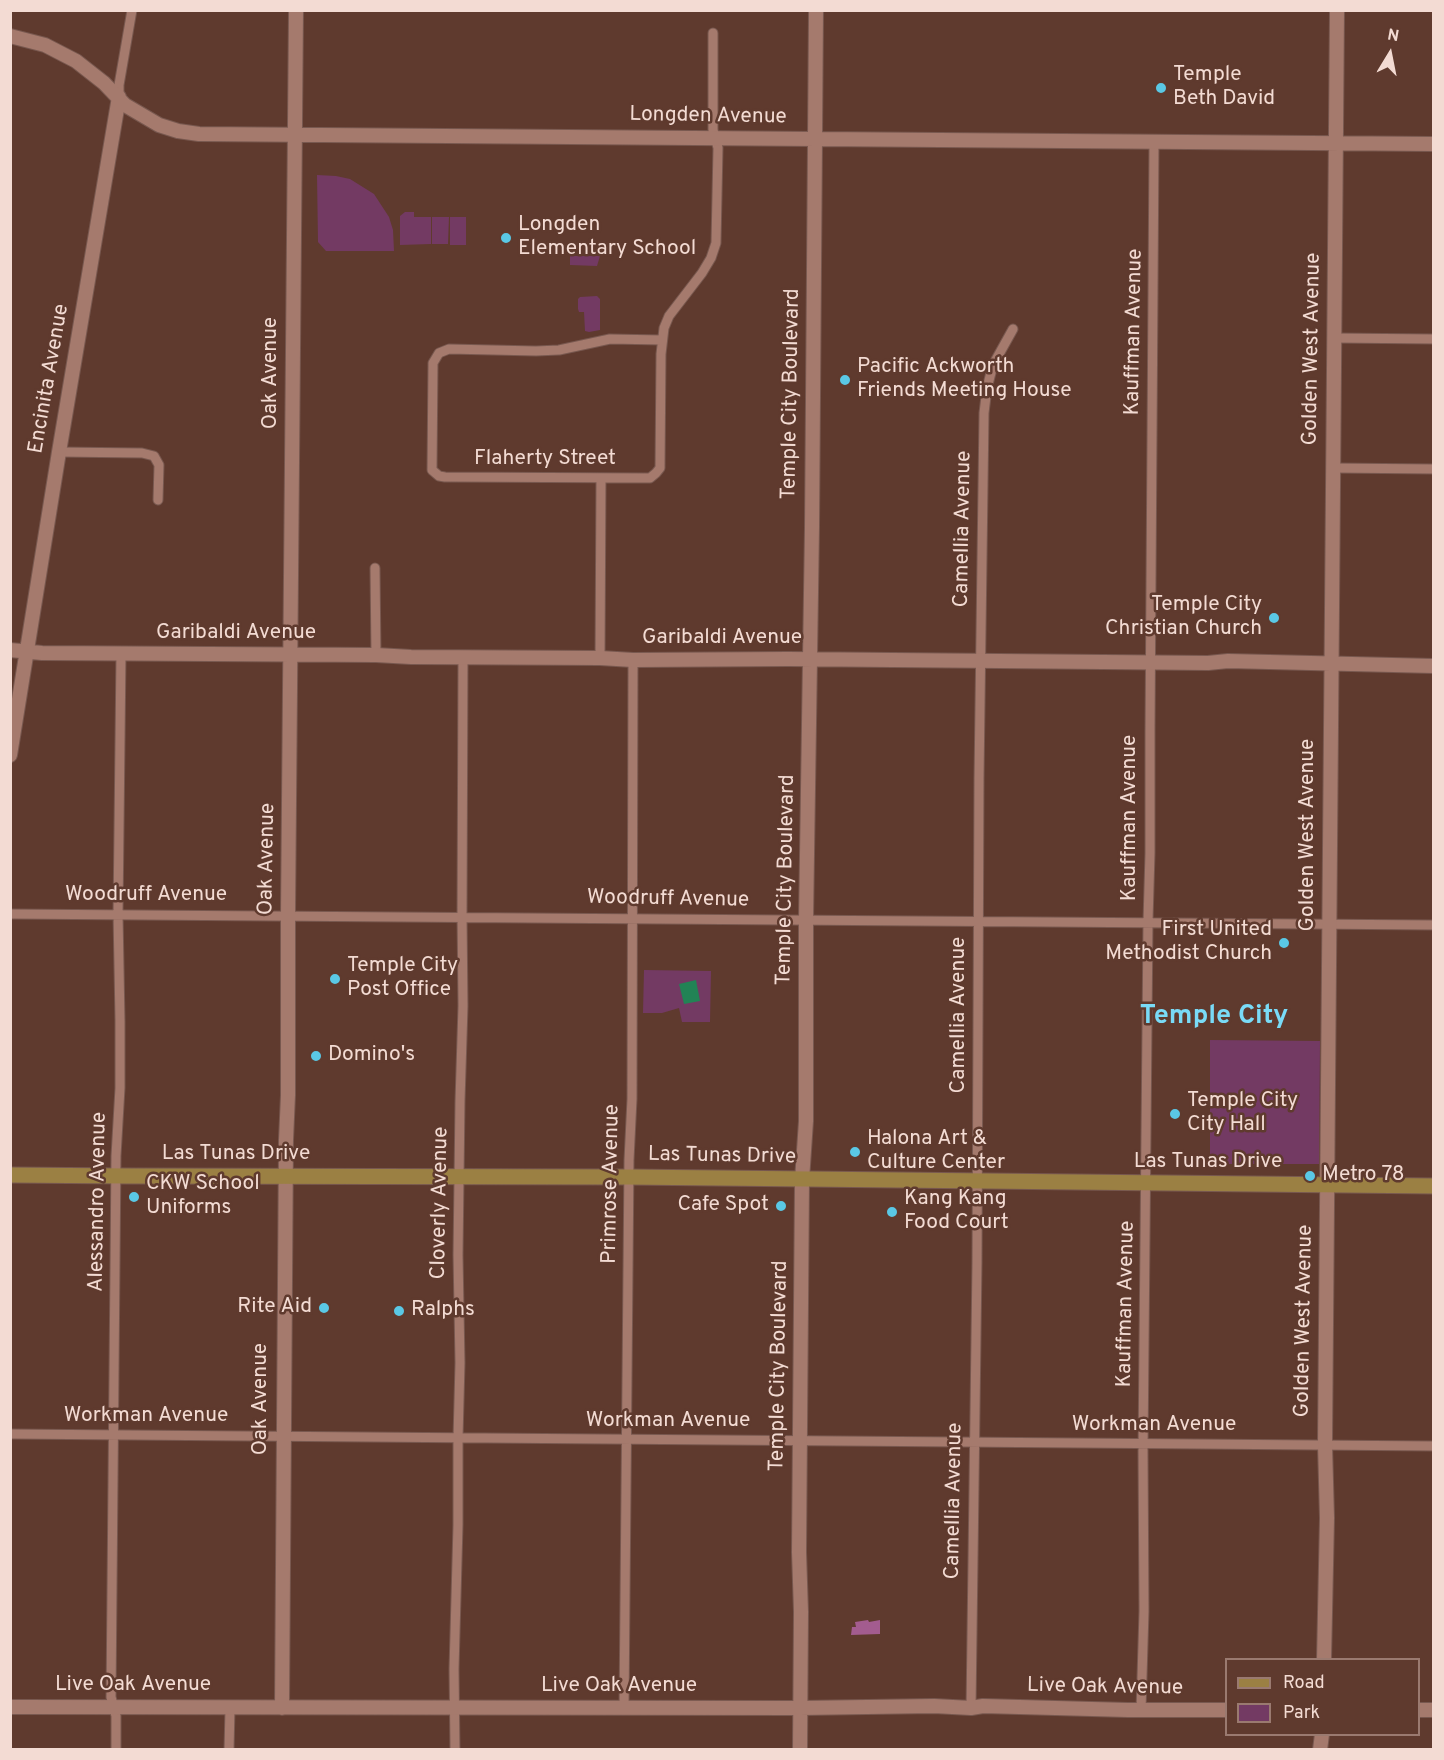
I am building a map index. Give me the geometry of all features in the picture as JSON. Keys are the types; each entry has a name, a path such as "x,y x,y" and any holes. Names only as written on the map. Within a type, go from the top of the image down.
{"main road":[{"name":"Las Tunas Drive","path":"10,1175 629,1177 1434,1186"}],"street":[{"name":"Encinita Avenue","path":"10,754 132,10"},
{"name":"Oak Avenue","path":"282,1708 283,1436 289,1087 288,915 296,10"},
{"name":"Temple City Boulevard","path":"800,1749 802,1180 806,1112 816,10"},
{"name":"Golden West Avenue","path":"1324,1658 1327,1518 1325,1445 1337,10"},
{"path":"662,340 669,316 702,273 711,258 716,243 718,148 712,130 713,33"},
{"name":"Longden Avenue","path":"10,36 29,40 61,52 89,70 125,105 159,125 199,134 1434,144"},
{"name":"Kauffman Avenue","path":"1141,1710 1144,1611 1143,1443 1150,852 1154,142"},
{"name":"Camellia Avenue","path":"971,1708 984,413 993,365 1013,329"},
{"path":"1334,338 1434,339"},
{"name":"Flaherty Street","path":"610,339 662,340 660,468 650,478 445,477 434,473 430,466 433,363 440,353 449,350 559,350 610,339"},
{"path":"59,452 149,454 157,459 159,465 158,500"},
{"path":"1333,468 1434,469"},
{"path":"600,658 601,478"},
{"path":"375,568 376,655"},
{"name":"Garibaldi Avenue","path":"10,650 121,654 376,655 633,660 1228,662 1434,666"},
{"name":"Alessandro Avenue","path":"116,1749 116,1718 111,1685 116,1176 120,1021 118,914 121,654"},
{"name":"Cloverly Avenue","path":"455,1749 460,1363 458,1255 463,1006 463,657"},
{"name":"Primrose Avenue","path":"624,1708 629,1177 632,1099 633,660"},
{"name":"Woodruff Avenue","path":"10,914 1434,925"},
{"name":"Workman Avenue","path":"10,1434 1434,1446"},
{"name":"Live Oak Avenue","path":"10,1707 800,1708 934,1706 971,1708 983,1706 1225,1710"},
{"path":"229,1749 230,1708"}],"green space":[{"path":"317,175 350,179 374,194 389,217 393,230 394,251 326,251 318,242"},
{"path":"405,212 414,212 414,217 431,217 431,244 400,245 400,216"},
{"path":"432,217 449,217 448,244 432,244"},
{"path":"450,217 466,217 466,245 450,245"},
{"path":"570,256 600,256 597,266 570,265"},
{"path":"597,296 600,299 600,330 585,331 584,312 579,312 578,299"},
{"path":"644,970 711,971 710,1022 682,1022 679,1008 662,1013 643,1013"},
{"path":"1210,1040 1320,1041 1319,1164 1210,1164"}],"shaded area":[{"path":"696,980 700,1001 684,1004 679,984"},
{"path":"868,1620 869,1622 880,1620 880,1634 851,1635 852,1627 856,1627 855,1622"}],"place":[{"name":"Temple Beth David","path":"1161,88"},
{"name":"Longden Elementary School","path":"506,238"},
{"name":"Pacific Ackworth Friends Meeting House","path":"845,380"},
{"name":"Temple City Christian Church","path":"1274,618"},
{"name":"First United Methodist Church","path":"1284,943"},
{"name":"Temple City Post Office","path":"335,979"},
{"name":"Domino's","path":"316,1056"},
{"name":"Temple City City Hall","path":"1175,1114"},
{"name":"Halona Art & Culture Center","path":"855,1152"},
{"name":"Metro 78","path":"1310,1176"},
{"name":"CKW School Uniforms","path":"134,1197"},
{"name":"Cafe Spot","path":"781,1206"},
{"name":"Kang Kang Food Court","path":"892,1212"},
{"name":"Rite Aid","path":"324,1308"},
{"name":"Ralphs","path":"399,1311"}],"district":[{"name":"Temple City","path":"1214,1018"}]}
